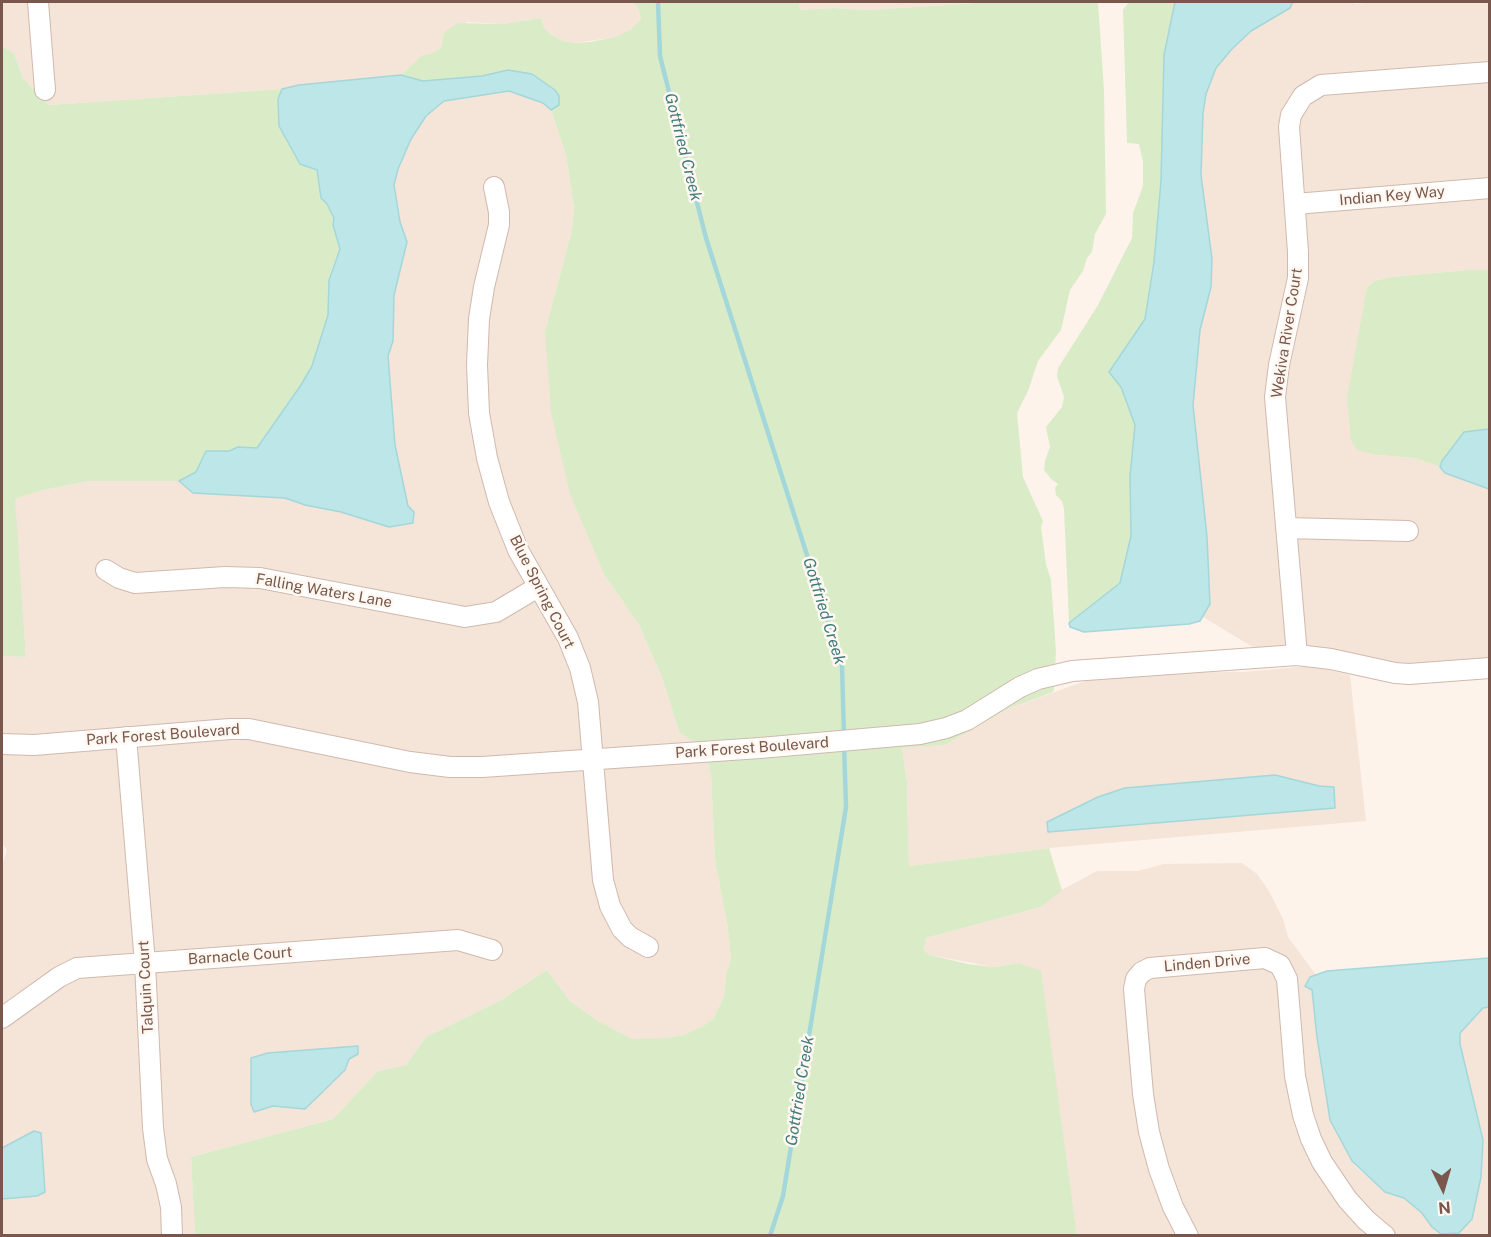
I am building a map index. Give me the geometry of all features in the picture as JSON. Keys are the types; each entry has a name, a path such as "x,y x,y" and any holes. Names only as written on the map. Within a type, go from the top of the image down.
{"street":[{"path":"38,2 45,90"},
{"name":"Wekiva River Court","path":"1296,654 1275,397 1279,366 1298,279 1289,128 1295,106 1303,96 1315,88 1331,84 1490,72"},
{"name":"Blue Spring Court","path":"494,188 498,201 499,225 484,287 479,319 477,364 479,413 487,458 499,502 518,550 568,638 580,668 588,702 603,880 610,906 622,929 630,937 648,947"},
{"name":"Indian Key Way","path":"1295,204 1490,188"},
{"path":"1286,528 1408,531"},
{"name":"Falling Waters Lane","path":"106,570 118,578 135,583 225,577 260,578 465,617 496,612 538,587"},
{"name":"Park Forest Boulevard","path":"2,744 34,745 249,729 410,762 450,767 482,767 920,735 967,720 1020,687 1038,678 1057,673 1296,654 1331,658 1395,673 1490,668"},
{"name":"Talquin Court","path":"126,737 145,963 153,1128 157,1159 171,1207 172,1236"},
{"name":"Barnacle Court","path":"2,1018 59,977 77,968 458,940 492,950"},
{"name":"Linden Drive","path":"1188,1236 1173,1207 1149,1132 1143,1094 1134,989 1136,980 1142,972 1150,968 1265,958 1280,965 1287,979 1296,1085 1311,1139 1322,1161 1347,1199 1385,1236"}],"shaded area":[{"path":"2,2 634,2 641,19 630,30 616,37 576,43 563,41 550,34 541,18 502,24 468,22 444,32 441,48 430,54 422,55 401,75 299,85 282,89 49,105 23,78 14,53 2,46"},
{"path":"799,2 992,2 868,10 834,8 800,10"},
{"path":"1293,2 1351,2 1356,4 1489,2 1489,270 1391,277 1374,281 1367,287 1361,328 1378,455 1415,458 1440,467 1445,473 1489,489 1489,670 1415,677 1251,646 1203,617 1210,604 1193,405 1200,330 1211,287 1212,259 1201,175 1203,113 1206,94 1216,68 1251,31 1289,8"},
{"path":"509,91 543,103 551,110 566,155 574,208 572,230 545,331 605,576 638,623 663,680 679,732 704,749 711,776 715,860 728,929 731,959 726,974 724,996 713,1019 703,1026 683,1035 632,1040 598,1021 570,1001 547,970 501,1000 426,1037 406,1065 378,1071 333,1119 191,1157 195,1235 2,1235 2,1199 37,1196 41,1152 41,1133 34,1131 2,1148 2,865 7,850 2,844 2,656 26,657 14,499 39,491 88,481 179,481 193,493 285,498 389,527 408,506 395,445 388,356 393,341 394,295 407,242 400,222 394,185 411,139 426,116 444,101","holes":["358,1054 349,1059 326,1089 305,1109 273,1106 255,1111 251,1105 251,1058"]},
{"path":"1310,666 1350,675 1366,821 1049,848 909,866 907,782 902,747 945,745 1010,708 1108,673 1244,672","holes":["1275,775 1319,786 1334,787 1335,808 1048,831 1047,822 1098,797 1125,788"]},
{"path":"1242,863 1257,874 1269,891 1283,919 1288,937 1316,975 1310,977 1330,1120 1354,1165 1385,1192 1404,1198 1423,1214 1432,1227 1472,1219 1481,1177 1479,1119 1460,1052 1460,1033 1483,1008 1489,1007 1489,1235 1077,1235 1057,1091 1019,963 994,967 930,955 924,952 926,938 1041,907 1056,893 1097,871 1138,871 1164,864"}],"green space":[{"path":"634,2 799,2 800,10 834,8 868,10 992,2 1098,2 1104,90 1106,214 1095,234 1092,252 1087,258 1083,271 1070,290 1061,330 1038,361 1028,391 1017,413 1023,477 1043,521 1041,527 1046,564 1051,580 1056,652 1054,689 1053,692 1010,708 945,745 902,748 907,782 909,866 1049,848 1062,890 1041,907 926,938 924,951 930,955 968,964 994,967 1019,963 1041,971 1077,1235 195,1235 191,1157 333,1119 378,1071 406,1065 426,1037 501,1000 547,970 570,1001 598,1021 632,1039 683,1035 703,1026 713,1019 724,996 726,974 731,959 728,929 715,860 711,776 704,749 679,732 663,680 638,623 605,576 570,494 551,412 545,331 572,230 574,208 566,155 551,110 559,105 508,70 482,76 423,81 401,75 422,55 430,54 441,48 444,32 458,23 502,24 541,18 550,34 563,41 590,42 615,37 630,30 641,19"},
{"path":"1129,2 1175,2 1164,55 1161,181 1154,262 1145,319 1110,372 1121,387 1135,425 1130,476 1131,536 1120,583 1069,623 1064,509 1062,501 1056,495 1055,488 1058,484 1044,470 1050,447 1046,427 1062,407 1064,397 1057,376 1058,368 1098,305 1132,238 1133,213 1143,186 1143,162 1139,144 1127,143 1123,10"},
{"path":"2,46 14,53 23,78 49,105 282,89 278,99 279,126 300,163 317,170 321,198 334,218 333,225 340,249 329,280 328,315 312,366 257,448 238,447 229,451 206,451 196,472 179,481 88,481 39,491 15,499 26,657 2,656"},
{"path":"1489,270 1489,429 1464,432 1440,467 1415,458 1378,455 1357,450 1351,440 1347,398 1367,287 1374,281 1391,277"}],"water":[{"path":"1175,2 1293,2 1290,8 1251,31 1216,68 1206,94 1203,113 1201,175 1212,259 1211,287 1200,330 1193,405 1207,537 1210,604 1200,621 1189,624 1084,632 1070,627 1069,623 1120,583 1131,536 1130,476 1135,425 1121,387 1109,372 1145,319 1154,262 1161,181 1164,55"},
{"path":"508,70 532,74 555,90 559,96 559,105 551,110 543,103 509,91 444,101 426,116 411,139 394,185 400,222 407,242 394,295 393,341 388,356 395,445 408,506 414,512 413,523 389,527 285,498 193,493 179,481 196,472 206,451 229,451 238,447 257,448 312,366 328,315 329,280 340,249 333,225 334,218 321,198 317,170 300,164 279,126 278,99 282,89 299,85 401,75 423,81 482,76"},
{"path":"1489,429 1489,489 1445,473 1440,467 1442,461 1464,432"},
{"path":"1275,775 1319,786 1334,787 1335,808 1048,832 1047,822 1098,797 1125,788"},
{"path":"1489,958 1489,1007 1483,1008 1460,1033 1460,1044 1483,1140 1481,1177 1472,1219 1459,1233 1441,1234 1432,1227 1422,1213 1404,1198 1385,1192 1352,1161 1330,1120 1312,990 1305,986 1310,977 1327,971"},
{"path":"358,1046 358,1054 349,1059 345,1070 305,1109 273,1106 254,1112 251,1104 251,1058 268,1053"},
{"path":"34,1131 41,1133 45,1192 37,1196 2,1199 2,1148"}],"waterway":[{"name":"Gottfried Creek","path":"658,2 660,56 706,238 842,665 844,736"},
{"name":"Gottfried Creek","path":"770,1236 783,1196 846,807 844,744"}]}
